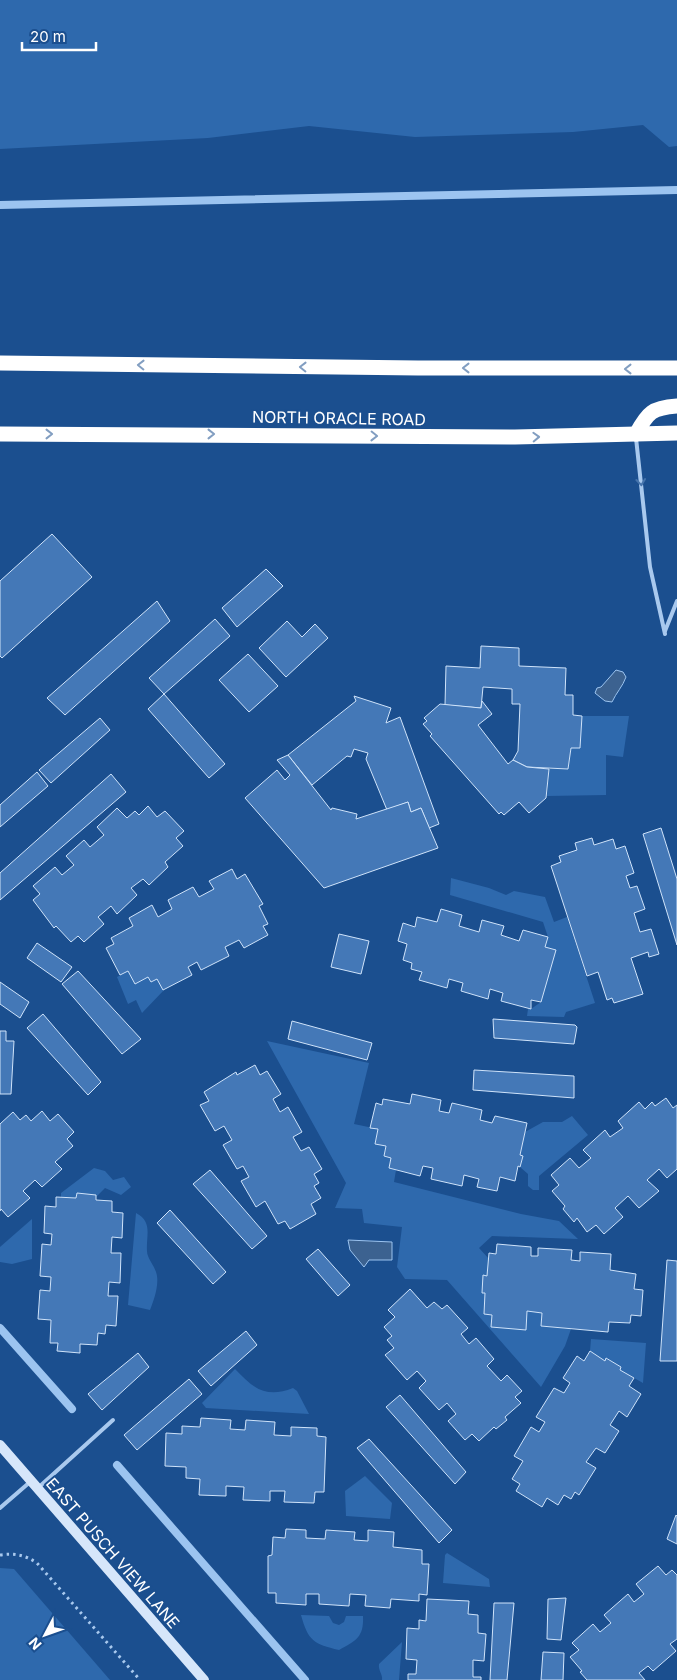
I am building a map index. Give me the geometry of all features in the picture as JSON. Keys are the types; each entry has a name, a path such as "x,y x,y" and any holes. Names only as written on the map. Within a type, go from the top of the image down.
{"highway":[{"path":"0,363 418,368 677,368"},
{"path":"636,434 644,418 658,408 677,406"},
{"name":"NORTH ORACLE ROAD","path":"0,434 516,437 677,433"}],"main road":[{"name":"EAST PUSCH VIEW LANE","path":"0,1445 204,1680"}],"lane":[{"path":"636,434 650,567 665,634 677,601"},
{"path":"0,1508 34,1485 113,1420"}],"path":[{"path":"0,1555 25,1555 37,1562 140,1680"}],"shaded area":[{"path":"0,0 677,0 677,146 669,147 643,125 573,132 415,137 309,126 208,138 0,149"},
{"path":"616,670 623,672 626,677 612,702 605,701 595,693 597,688 601,687"},
{"path":"582,716 629,716 623,757 606,755 606,795 547,796 549,769 568,769 571,748 580,748"},
{"path":"451,878 489,888 506,895 514,891 545,897 554,922 567,917 595,1003 566,1012 564,1017 527,1016 528,1009 541,1002 555,951 545,947 548,937 543,922 450,895"},
{"path":"128,971 148,977 151,982 157,979 164,990 142,1013 136,1000 128,1004 117,977"},
{"path":"267,1041 369,1063 354,1124 378,1129 375,1144 386,1146 384,1156 391,1158 389,1168 396,1170 394,1182 521,1214 559,1221 578,1239 492,1236 479,1248 489,1259 487,1276 483,1276 482,1292 485,1293 484,1314 492,1315 525,1330 527,1311 542,1313 541,1326 571,1329 565,1346 541,1387 447,1280 405,1279 397,1267 402,1227 364,1223 362,1209 335,1208 346,1183"},
{"path":"572,1116 588,1135 539,1176 539,1190 533,1190 528,1186 528,1174 520,1167 523,1156 520,1155 525,1132 543,1122 562,1122"},
{"path":"94,1168 105,1171 113,1180 124,1177 131,1187 121,1195 105,1188 96,1197 77,1194 76,1198 61,1197 61,1193"},
{"path":"136,1213 145,1220 147,1225 147,1254 157,1276 156,1291 150,1310 128,1305"},
{"path":"32,1219 32,1259 12,1264 0,1262 0,1247"},
{"path":"348,1240 392,1242 392,1260 369,1260 364,1267 350,1250"},
{"path":"591,1339 646,1343 643,1383 620,1370 621,1367 607,1358 605,1361 590,1351"},
{"path":"235,1369 248,1382 261,1390 275,1392 293,1388 297,1391 309,1414 206,1408 202,1403"},
{"path":"365,1476 392,1503 390,1519 346,1516 345,1491"},
{"path":"447,1553 489,1579 490,1587 443,1583 445,1555"},
{"path":"0,1568 14,1569 110,1680 0,1680"},
{"path":"301,1615 329,1616 333,1623 339,1625 344,1622 346,1616 363,1616 362,1629 358,1638 339,1650 324,1646 313,1640 306,1631"},
{"path":"402,1642 399,1680 382,1680 379,1664"}],"building":[{"path":"52,534 92,577 2,658 0,656 0,581"},
{"path":"266,569 283,586 237,627 222,608"},
{"path":"157,601 170,621 65,715 47,698"},
{"path":"215,619 230,636 164,694 149,678"},
{"path":"287,621 302,637 315,624 328,638 286,677 259,648"},
{"path":"481,646 519,648 519,666 566,668 565,695 573,695 573,715 582,716 580,748 571,748 568,769 527,767 513,760 518,751 520,704 512,704 512,689 483,687 481,708 445,705 446,666 480,668"},
{"path":"248,654 278,686 249,712 219,680"},
{"path":"164,694 225,764 209,778 148,709"},
{"path":"354,696 391,708 386,723 400,717 439,824 429,828 421,808 411,812 408,802 387,810 366,759 368,753 354,749 351,757 347,756 312,785 288,755 356,701"},
{"path":"482,701 492,714 478,725 508,764 513,760 527,767 549,769 546,798 529,813 519,802 504,815 501,812 499,814 430,736 432,734 423,724 427,721 424,718 440,704 481,708"},
{"path":"100,718 110,730 51,783 39,770"},
{"path":"288,755 331,810 332,808 357,814 356,819 408,802 411,812 421,808 438,848 324,888 245,798 277,770 285,780 290,775 277,760"},
{"path":"37,772 48,786 0,827 0,805"},
{"path":"111,774 126,792 0,900 0,873"},
{"path":"148,806 157,817 165,811 184,831 176,838 183,846 165,862 168,867 149,885 143,879 131,888 137,895 117,914 111,906 98,917 104,924 84,942 78,936 71,942 56,926 54,928 33,900 40,894 33,886 55,867 62,875 74,865 66,856 84,840 90,847 104,835 97,827 117,808 127,818 135,811 139,815"},
{"path":"661,828 677,879 677,945 643,834"},
{"path":"592,838 594,845 613,839 616,849 625,846 634,873 626,876 630,888 637,886 645,909 634,913 640,932 651,929 659,954 649,957 648,952 631,958 643,994 614,1003 612,998 607,1000 598,972 587,976 551,866 561,862 559,856 577,850 575,843"},
{"path":"232,869 237,879 245,874 263,904 259,906 268,924 263,926 268,935 244,948 239,940 225,947 229,956 201,970 197,962 188,967 192,975 163,990 157,979 151,982 148,977 135,984 128,971 120,975 106,948 114,944 111,938 133,926 129,918 152,905 158,917 172,909 168,900 193,887 199,897 214,889 209,881"},
{"path":"441,909 462,915 459,926 479,932 482,920 504,926 501,935 519,941 523,930 548,937 545,947 556,950 541,1002 531,1000 531,1009 501,1001 503,993 490,989 488,999 461,991 463,983 449,979 447,988 419,980 422,972 411,969 412,963 403,960 407,944 398,941 403,923 415,927 417,917 437,922"},
{"path":"339,934 369,941 361,974 331,967"},
{"path":"37,943 72,967 61,982 27,958"},
{"path":"78,971 141,1039 122,1054 62,984"},
{"path":"0,982 29,1002 20,1018 0,1004"},
{"path":"43,1014 101,1082 88,1095 27,1028"},
{"path":"493,1019 575,1025 577,1027 574,1044 494,1038"},
{"path":"292,1021 372,1043 367,1060 288,1039"},
{"path":"0,1031 6,1031 6,1041 14,1041 11,1094 0,1094"},
{"path":"255,1065 260,1075 267,1071 281,1094 273,1099 280,1112 288,1107 302,1132 293,1137 301,1151 309,1147 322,1169 314,1174 319,1183 314,1186 321,1198 311,1204 316,1214 290,1229 285,1221 278,1224 265,1201 256,1207 241,1181 249,1177 243,1166 237,1169 223,1145 232,1140 224,1126 215,1131 200,1105 209,1101 204,1092 236,1072 237,1075"},
{"path":"474,1070 574,1076 574,1098 473,1090"},
{"path":"412,1094 441,1100 439,1111 449,1113 452,1103 482,1110 480,1120 492,1123 495,1116 527,1123 520,1155 523,1156 520,1167 518,1166 515,1181 500,1177 497,1191 477,1187 479,1179 464,1175 462,1186 431,1179 433,1168 423,1166 420,1176 389,1168 391,1158 384,1156 386,1146 375,1144 378,1129 370,1128 376,1103 382,1105 383,1099 410,1104"},
{"path":"666,1098 673,1108 677,1105 677,1169 667,1178 659,1169 647,1180 659,1191 639,1208 628,1196 615,1208 623,1217 604,1234 596,1225 587,1232 577,1218 574,1222 563,1209 565,1206 552,1191 559,1185 551,1175 570,1158 579,1168 591,1158 583,1150 605,1130 610,1137 623,1128 618,1121 639,1102 645,1109 652,1102 655,1106"},
{"path":"42,1111 50,1121 58,1114 74,1132 67,1139 73,1146 55,1162 62,1169 42,1187 35,1180 23,1191 30,1198 8,1217 1,1209 0,1211 0,1124 13,1112 20,1120 26,1115 31,1121"},
{"path":"210,1170 267,1236 252,1249 193,1184"},
{"path":"77,1193 96,1195 96,1200 112,1201 112,1212 123,1213 122,1238 112,1237 111,1253 121,1253 120,1283 109,1282 108,1296 118,1296 116,1326 106,1325 105,1334 98,1333 97,1345 80,1344 80,1353 57,1351 58,1343 50,1343 51,1320 38,1319 40,1290 50,1291 51,1277 40,1276 42,1244 51,1245 52,1234 44,1233 45,1206 56,1207 56,1197 76,1198"},
{"path":"170,1210 226,1272 213,1284 157,1223"},
{"path":"497,1244 531,1247 531,1256 538,1256 538,1248 572,1250 571,1260 580,1261 580,1252 611,1254 610,1270 636,1274 634,1289 643,1290 641,1316 631,1315 630,1323 609,1322 608,1332 541,1326 542,1313 527,1311 526,1330 491,1327 492,1315 484,1314 485,1293 482,1293 483,1275 487,1276 489,1253 496,1254"},
{"path":"318,1249 350,1285 338,1296 306,1259"},
{"path":"667,1260 677,1261 677,1361 660,1361"},
{"path":"410,1289 427,1308 434,1302 442,1309 447,1305 468,1328 461,1334 469,1344 476,1338 494,1359 487,1366 501,1381 507,1375 522,1391 515,1397 521,1403 505,1417 507,1420 496,1429 494,1427 479,1441 472,1434 465,1440 448,1421 456,1414 447,1403 439,1410 419,1388 426,1381 417,1371 407,1380 385,1355 394,1348 387,1340 392,1336 384,1327 395,1317 388,1310"},
{"path":"246,1331 257,1345 211,1386 198,1371"},
{"path":"590,1351 605,1361 606,1358 621,1367 620,1370 634,1378 629,1386 641,1394 627,1417 619,1411 610,1425 619,1431 605,1453 596,1448 586,1462 596,1468 579,1495 575,1492 571,1499 564,1495 558,1505 547,1498 542,1507 516,1491 520,1484 512,1479 523,1461 514,1456 531,1427 539,1432 545,1422 536,1417 554,1388 564,1393 570,1383 563,1378 577,1356 584,1361"},
{"path":"138,1353 149,1367 102,1410 88,1394"},
{"path":"189,1379 202,1394 137,1450 124,1435"},
{"path":"400,1395 466,1472 455,1484 386,1407"},
{"path":"201,1418 231,1420 230,1429 245,1430 246,1420 275,1422 274,1435 291,1436 291,1427 317,1428 317,1436 326,1437 324,1492 315,1492 314,1503 284,1502 285,1491 270,1491 270,1501 243,1500 244,1487 226,1486 226,1496 199,1495 200,1479 186,1478 186,1467 165,1466 166,1433 182,1434 182,1426 200,1427"},
{"path":"369,1439 452,1530 439,1543 357,1448"},
{"path":"677,1516 677,1544 667,1539"},
{"path":"286,1529 306,1530 306,1538 325,1539 326,1530 355,1532 354,1540 368,1541 368,1530 394,1532 393,1547 422,1550 422,1564 429,1564 427,1595 419,1594 419,1601 391,1599 390,1608 365,1606 366,1595 350,1594 349,1606 319,1604 319,1594 306,1594 306,1605 276,1603 276,1593 268,1593 268,1556 272,1555 273,1537 285,1538"},
{"path":"658,1566 666,1575 672,1570 677,1575 677,1639 670,1644 676,1651 653,1671 648,1666 639,1673 645,1680 587,1680 570,1657 579,1650 572,1643 593,1624 600,1632 611,1623 604,1615 628,1594 634,1602 644,1594 636,1584"},
{"path":"566,1598 561,1640 547,1639 548,1599"},
{"path":"427,1599 469,1601 468,1614 478,1615 478,1633 486,1634 484,1661 473,1660 473,1677 481,1677 481,1680 408,1680 408,1674 416,1674 417,1660 406,1659 407,1628 419,1629 419,1620 426,1621"},
{"path":"494,1603 514,1603 507,1680 490,1680"},
{"path":"543,1652 564,1653 563,1680 541,1680"}],"waterway":[{"path":"0,205 677,190"},
{"path":"0,1328 72,1409"},
{"path":"117,1465 305,1680"}]}
